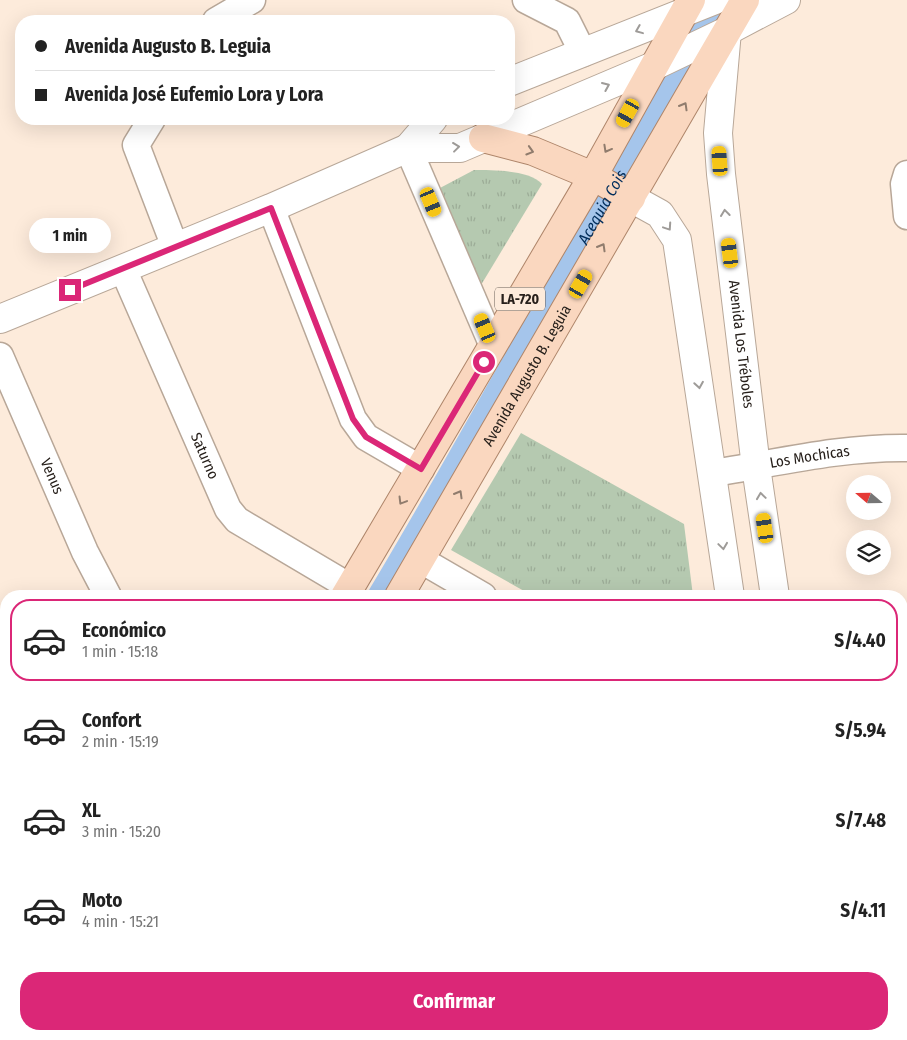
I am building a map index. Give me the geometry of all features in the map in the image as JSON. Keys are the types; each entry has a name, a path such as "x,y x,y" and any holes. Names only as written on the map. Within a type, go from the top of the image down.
{"main road":[{"name":"Avenida Augusto B. Leguia","path":"403,590 745,0"},
{"name":"LA-720","path":"349,590 594,176 686,6"},
{"path":"483,138 533,151 594,176 630,197"}],"street":[{"path":"215,15 226,0"},
{"path":"226,15 252,0"},
{"path":"526,0 567,20 583,53"},
{"path":"515,80 583,53 686,6 715,0"},
{"path":"515,124 655,65 786,0"},
{"name":"Avenida Los Tréboles","path":"726,31 718,133 720,174 773,590"},
{"path":"148,125 136,145 175,247"},
{"path":"408,148 429,125"},
{"path":"0,319 271,208 408,148 460,148 514,125"},
{"path":"408,148 493,346"},
{"path":"907,174 904,184 907,216"},
{"path":"630,197 660,214 677,240 729,590"},
{"path":"271,208 353,419 366,437 421,469"},
{"name":"Saturno","path":"123,269 228,509 237,520 345,590"},
{"name":"Venus","path":"0,356 86,552 105,590"},
{"name":"Los Mochicas","path":"713,473 756,467 820,454 884,448 907,448"},
{"path":"420,560 472,590"}],"green space":[{"path":"474,170 520,173 536,179 542,184 481,285 440,188"},
{"path":"521,433 684,524 692,590 522,590 451,550"}],"waterway":[{"name":"Acequia Cois","path":"383,590 720,0"}],"route":[{"path":"70,290 271,208 353,419 366,437 421,469 484,362"}]}
